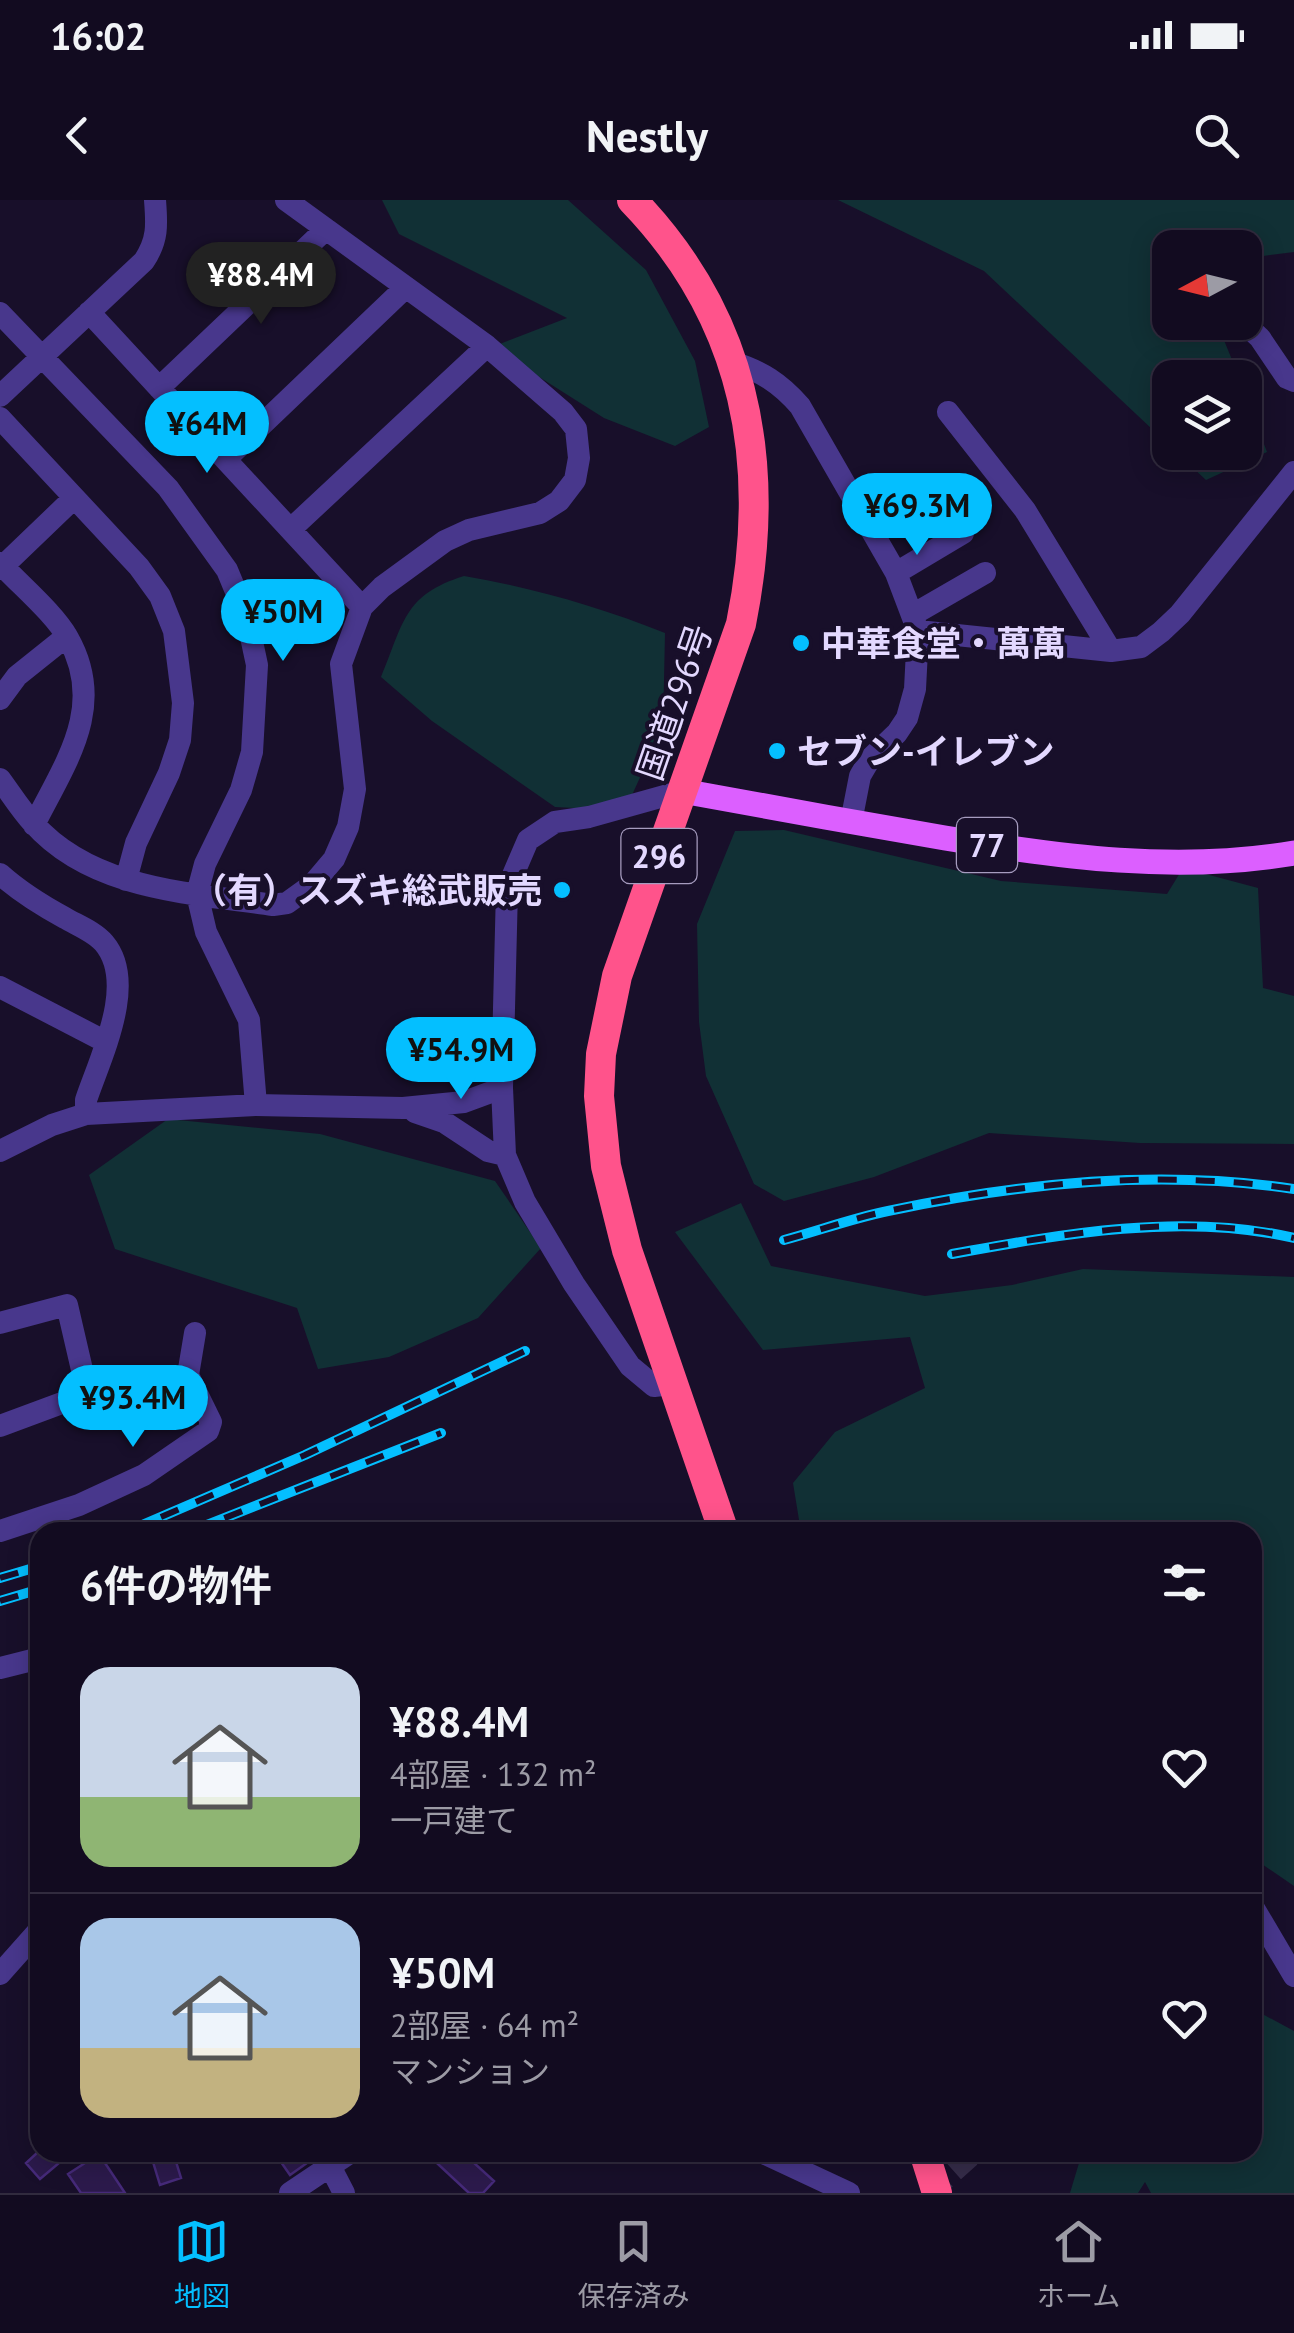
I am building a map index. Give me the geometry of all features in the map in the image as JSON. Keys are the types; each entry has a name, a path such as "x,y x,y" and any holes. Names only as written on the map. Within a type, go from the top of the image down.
{"highway":[{"name":"国道296号","path":"632,200 683,262 710,311 732,362 754,457 752,568 741,624 617,976 601,1054 602,1136 611,1189 671,1384 720,1522"},
{"path":"927,2162 937,2193"}],"main road":[{"name":"77","path":"682,792 1065,858 1194,862 1294,852"}],"street":[{"path":"0,396 144,261 155,245 158,231 155,200"},
{"path":"0,779 34,825 78,860 126,880 273,905 287,903 312,885 334,859 348,827 356,789 341,664 362,607 445,541 469,530 540,513 559,501 575,480 580,458 576,430 563,412 487,346 286,200"},
{"path":"160,388 326,228"},
{"path":"226,459 406,286"},
{"path":"89,312 362,607"},
{"path":"0,313 168,488 227,570 248,618 257,665 252,752 241,790 205,864 197,894 206,932 250,1020 256,1105"},
{"path":"1261,340 1286,378 1294,381"},
{"path":"292,528 487,346"},
{"path":"732,362 757,370 784,388 800,406 896,573 916,622 915,689 907,718 860,776 851,822"},
{"path":"948,412 1025,510 1111,651"},
{"path":"0,418 140,568 160,596 174,631 183,704 180,740 136,843 126,880"},
{"path":"916,622 1111,651 1141,646 1180,614 1294,472"},
{"path":"34,825 75,743 84,714 85,681 67,636 1,566 74,498"},
{"path":"896,573 963,533"},
{"path":"916,622 985,573"},
{"path":"0,699 17,676 67,636"},
{"path":"671,1384 654,1386 630,1366 545,1235 505,1155 502,1088 507,889 528,840 555,822 682,792"},
{"path":"0,874 20,893 104,943 118,984 116,1010 86,1100 86,1114"},
{"path":"0,987 106,1042"},
{"path":"0,1151 52,1125 86,1114 256,1105 404,1108 464,1102 502,1088"},
{"path":"404,1108 444,1122 488,1151 505,1155"},
{"path":"0,1323 67,1305 86,1387 78,1396 0,1426"},
{"path":"0,1531 78,1505 144,1475 208,1432 210,1422 188,1375 196,1332"},
{"path":"0,1668 30,1660"},
{"path":"1262,1922 1294,1976"},
{"path":"0,1974 30,1940"},
{"path":"290,2193 336,2162"},
{"path":"782,2162 849,2193"},
{"path":"330,2166 344,2193"}],"green space":[{"path":"382,200 568,200 646,270 695,361 709,427 675,446 604,418 492,347 567,318 399,234"},
{"path":"838,200 1294,200 1294,252 1262,257 1262,230 1152,230 1152,340 1224,340 1232,360 1152,360 1152,429 984,271"},
{"path":"1195,470 1228,470 1206,480"},
{"path":"464,576 566,599 665,633 663,727 632,795 594,809 555,807 432,721 381,677 401,626 417,602"},
{"path":"784,830 1001,881 1167,894 1183,868 1258,888 1263,988 1294,996 1294,1144 1140,1143 989,1133 874,1177 784,1201 754,1184 706,1076 699,1022 697,924 735,831"},
{"path":"168,1119 320,1134 495,1181 541,1248 478,1318 389,1357 318,1369 297,1308 115,1249 89,1175"},
{"path":"741,1203 771,1266 925,1296 1012,1285 1083,1269 1294,1277 1294,1886 1262,1864 1262,1522 799,1522 793,1483 835,1432 925,1388 910,1337 763,1350 675,1232"},
{"path":"1262,2014 1294,2031 1294,2193 1151,2193 1145,2182 1138,2193 1070,2193 1079,2162 1262,2162"}],"building":[{"path":"30,2159 60,2162 40,2179 26,2163"},
{"path":"87,2162 104,2162 125,2193 81,2193 68,2174"},
{"path":"153,2162 176,2162 181,2178 160,2185"},
{"path":"281,2162 306,2162 307,2163 290,2175"},
{"path":"436,2162 473,2162 494,2181 483,2193 469,2193"}],"tunnel":[{"path":"929,2193 964,2162"}],"railway":[{"path":"784,1240 888,1211 1039,1186 1192,1180 1294,1189"},
{"path":"952,1254 1079,1233 1166,1226 1252,1230 1294,1238"},
{"path":"149,1522 305,1455 525,1351"},
{"path":"214,1522 441,1433"},
{"path":"0,1578 30,1569"},
{"path":"0,1601 30,1592"}],"place":[{"name":"中華食堂・萬萬","path":"801,643"},
{"name":"セブン-イレブン","path":"777,751"},
{"name":"（有）スズキ総武販売","path":"562,890"}]}
